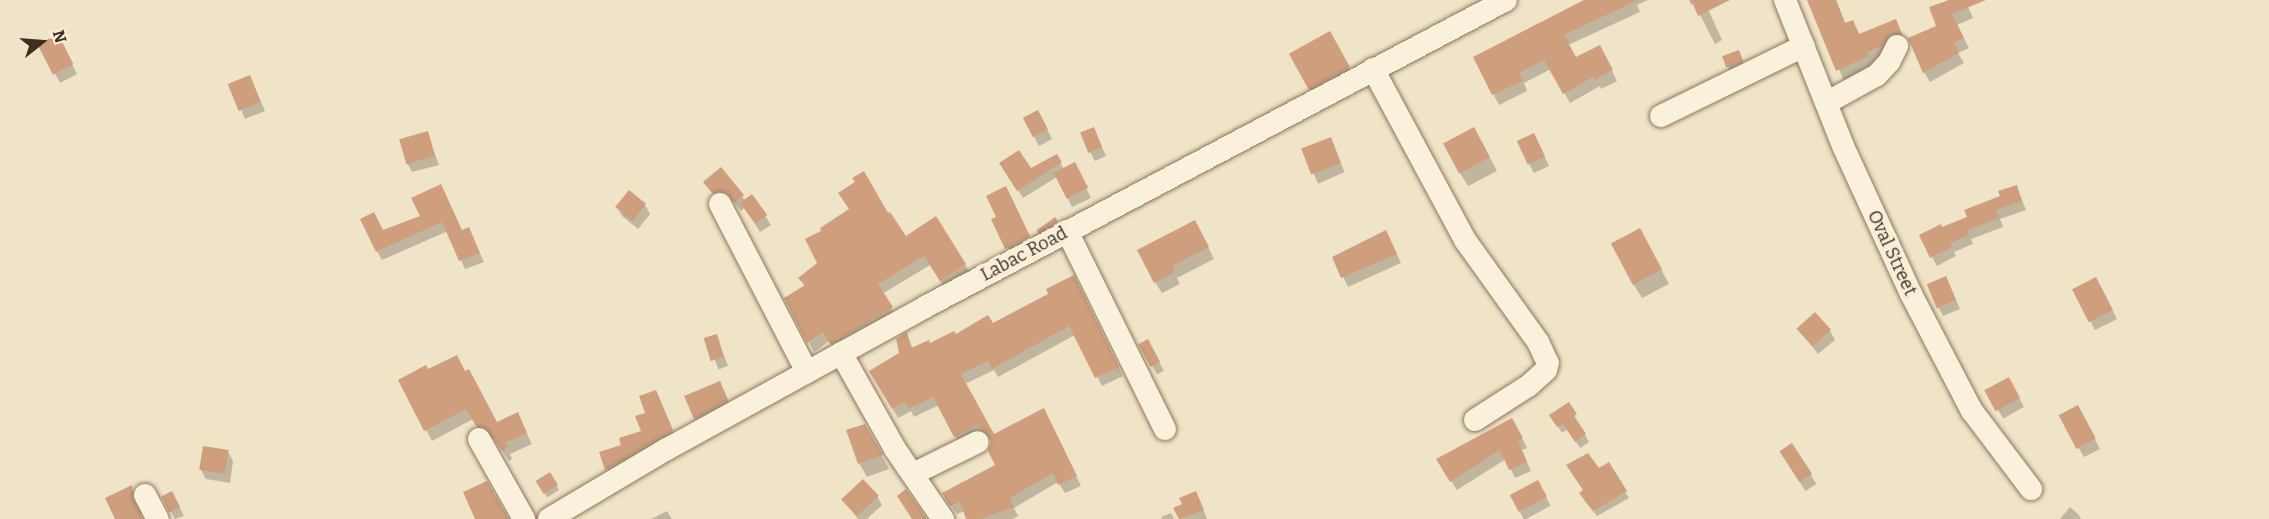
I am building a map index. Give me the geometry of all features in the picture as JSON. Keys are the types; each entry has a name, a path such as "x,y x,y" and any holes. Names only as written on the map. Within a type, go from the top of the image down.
{"street":[{"name":"Labac Road","path":"549,519 667,449 842,353 1506,0"},
{"name":"Oval Street","path":"1785,0 1843,146 1911,294 1972,411 2031,489"},
{"path":"1662,116 1804,46"},
{"path":"1826,103 1877,75 1889,62 1897,46"},
{"path":"1373,69 1465,240 1538,342 1548,363 1546,370 1528,386 1475,420"},
{"path":"720,204 807,372"},
{"path":"1068,231 1165,429"},
{"path":"842,353 896,448 943,519"},
{"path":"479,439 524,519"},
{"path":"914,474 978,442"},
{"path":"145,495 158,519"}],"building":[{"path":"1584,0 1638,0 1564,35 1576,57 1600,45 1613,70 1594,80 1593,77 1563,94 1544,60 1519,73 1523,81 1492,95 1473,57"},
{"path":"1691,0 1730,0 1698,16"},
{"path":"1807,0 1836,0 1845,23 1853,20 1859,34 1896,19 1902,34 1890,34 1882,46 1867,52 1869,56 1836,71"},
{"path":"1949,0 1986,0 1952,14 1964,38 1954,43 1959,53 1923,73 1908,38 1936,26 1929,7"},
{"path":"1330,31 1350,67 1309,90 1289,54"},
{"path":"58,34 73,64 53,75 38,44"},
{"path":"1739,50 1743,61 1726,67 1722,56"},
{"path":"250,75 261,102 239,111 228,84"},
{"path":"1038,110 1048,130 1033,137 1023,118"},
{"path":"1094,127 1102,147 1088,153 1080,133"},
{"path":"1474,127 1490,157 1459,173 1443,143"},
{"path":"428,131 435,156 406,164 399,139"},
{"path":"1534,133 1545,157 1528,165 1517,141"},
{"path":"1331,137 1341,163 1311,175 1301,148"},
{"path":"1019,150 1031,168 1057,154 1062,162 1017,191 999,163"},
{"path":"1075,162 1088,188 1067,199 1054,173"},
{"path":"721,167 744,195 735,203 728,193 720,191 712,193 703,182"},
{"path":"864,171 888,213 890,212 906,236 936,216 966,264 940,281 924,256 878,284 893,307 830,344 823,332 807,343 784,298 805,285 798,278 817,263 805,239 821,231 820,228 849,209 838,193 855,182 852,178"},
{"path":"441,184 462,230 469,227 480,253 459,261 442,222 376,252 360,219 374,212 383,230 420,216 411,198"},
{"path":"2017,185 2022,201 1996,210 1999,218 1967,230 1969,235 1950,243 1952,247 1930,258 1919,235 1941,224 1942,227 1967,217 1964,210 2000,196 1998,191"},
{"path":"1006,186 1030,236 1005,249 991,219 996,217 986,196"},
{"path":"629,190 646,204 632,221 615,207"},
{"path":"752,194 767,215 755,224 740,203"},
{"path":"1055,217 1058,221 1040,235 1037,231"},
{"path":"1195,220 1209,247 1172,266 1175,272 1154,283 1137,250"},
{"path":"1640,228 1662,269 1633,285 1611,243"},
{"path":"1386,230 1397,254 1341,278 1332,257"},
{"path":"1074,275 1119,367 1095,378 1069,326 992,369 988,361 961,374 994,434 1044,408 1077,476 1058,485 1053,473 1010,498 1014,507 981,519 966,519 960,502 950,506 942,493 995,465 988,451 991,443 990,436 976,425 954,437 933,397 908,409 905,402 892,409 869,371 899,353 896,339 907,332 911,348 929,340 930,343 954,331 956,334 988,315 993,323 1048,294 1046,289"},
{"path":"1946,276 1956,300 1937,308 1927,284"},
{"path":"2096,277 2113,310 2089,322 2072,289"},
{"path":"1815,312 1831,330 1812,347 1796,329"},
{"path":"717,334 724,357 711,361 704,338"},
{"path":"1148,339 1160,362 1150,367 1138,344"},
{"path":"457,355 465,371 469,369 497,422 518,412 527,433 505,443 508,447 502,451 486,428 476,426 466,409 424,431 398,380 426,365 428,369"},
{"path":"2009,377 2020,398 1996,411 1984,390"},
{"path":"720,381 728,400 694,419 684,396"},
{"path":"656,390 673,430 605,470 599,452 621,445 619,438 641,431 635,416 645,413 639,396"},
{"path":"1569,402 1577,414 1574,416 1586,434 1575,442 1563,424 1557,427 1549,415"},
{"path":"2078,405 2096,439 2076,449 2059,415"},
{"path":"1512,418 1523,438 1518,441 1527,462 1509,470 1500,450 1450,482 1436,459"},
{"path":"865,424 883,455 858,464 846,430"},
{"path":"1792,443 1812,474 1800,482 1779,451"},
{"path":"203,446 229,450 225,474 199,470"},
{"path":"1588,453 1599,468 1609,462 1627,491 1593,511 1579,493 1583,490 1566,465"},
{"path":"550,472 558,485 544,494 536,481"},
{"path":"863,479 879,496 857,516 841,499"},
{"path":"1538,480 1547,497 1519,512 1510,495"},
{"path":"487,481 509,519 475,519 463,492"},
{"path":"132,485 133,501 143,519 115,519 105,498"},
{"path":"906,489 927,519 912,519 897,496"},
{"path":"172,491 180,507 169,512 161,496"},
{"path":"1196,491 1204,510 1179,519 1173,508 1182,504 1179,498"}]}
